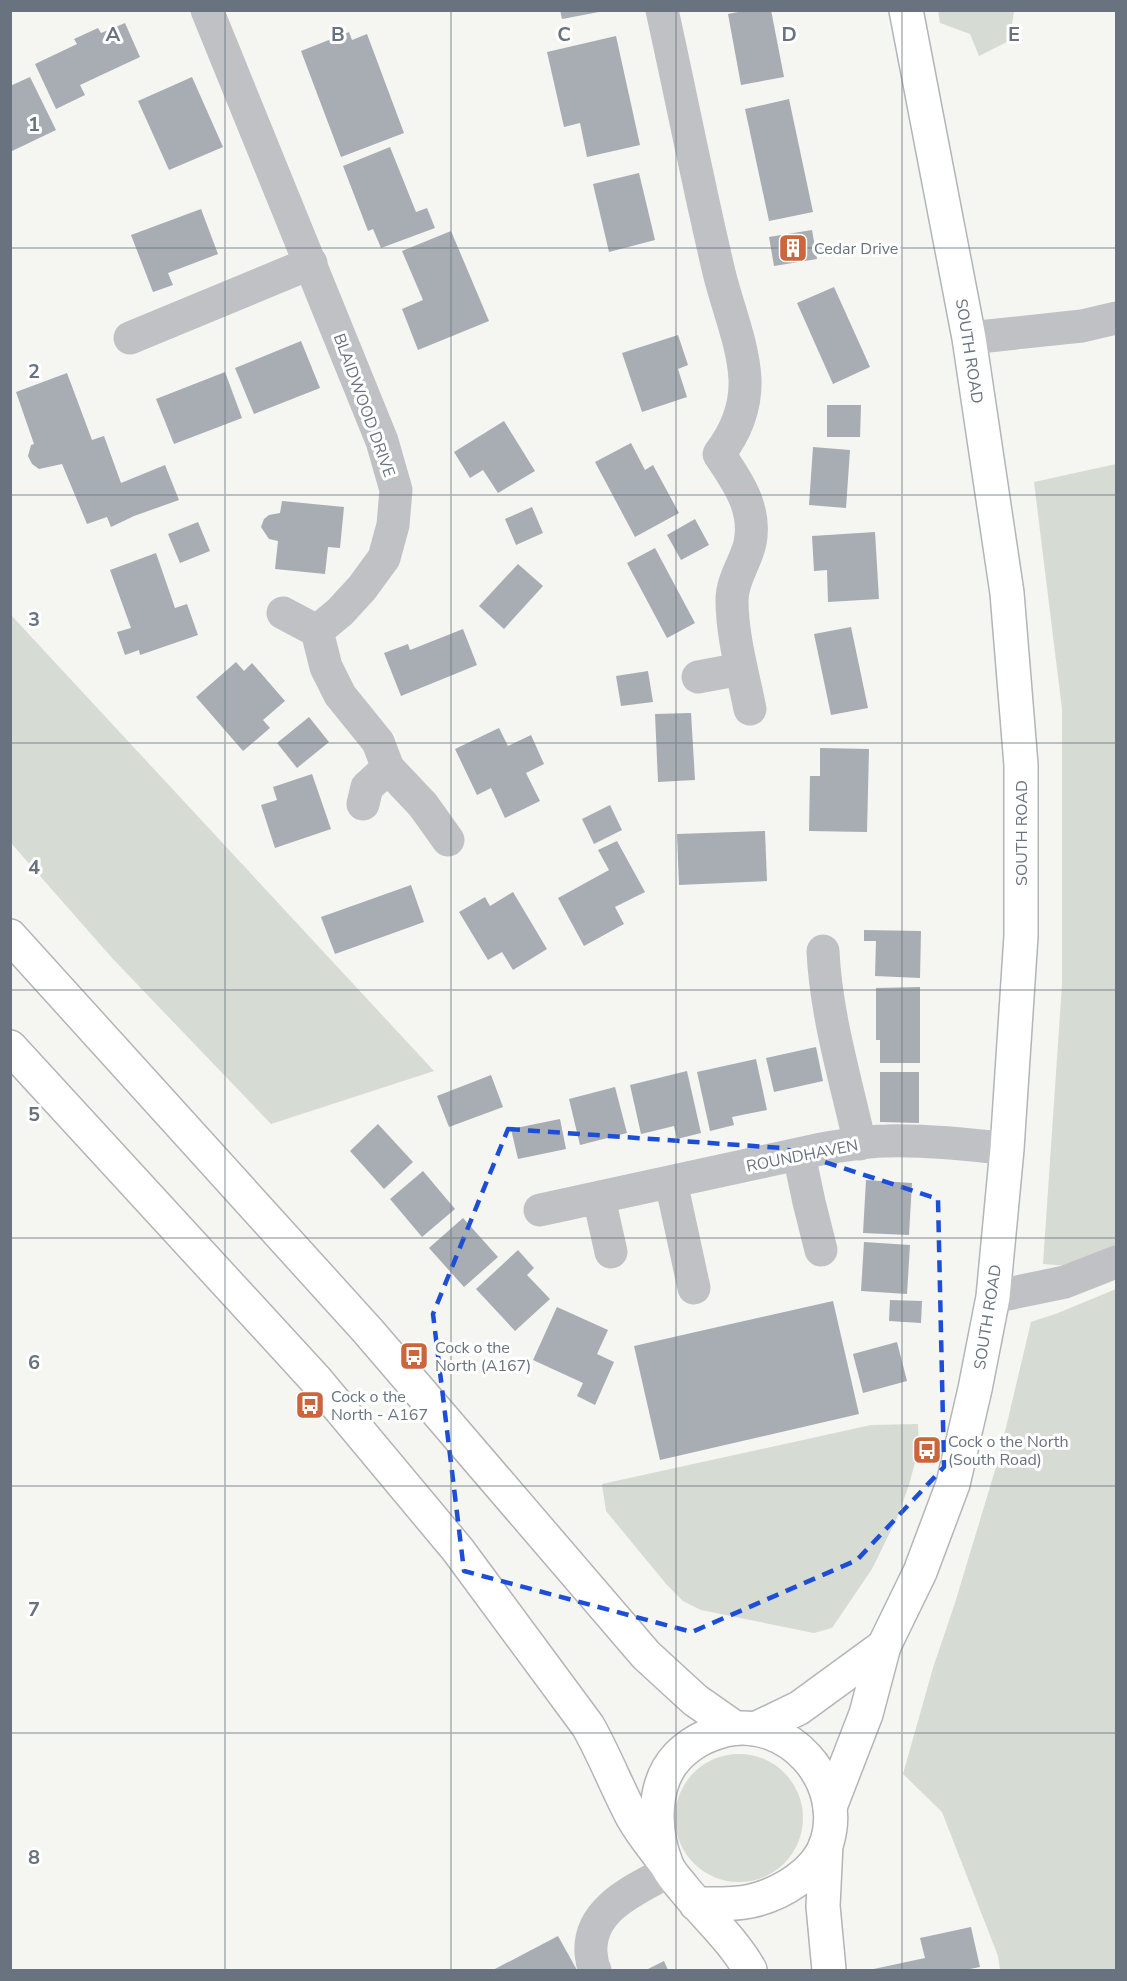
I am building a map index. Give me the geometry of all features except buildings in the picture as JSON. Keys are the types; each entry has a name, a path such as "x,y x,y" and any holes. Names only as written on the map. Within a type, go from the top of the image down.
{"main road":[{"name":"SOUTH ROAD","path":"830,1807 866,1714 884,1646 920,1572 952,1484 975,1389 993,1298 1007,1149 1021,936 1021,765 1007,593 969,338 906,10"},
{"path":"10,936 368,1331 646,1655 695,1700 745,1728 782,1737 801,1750 812,1762 822,1779 830,1807 823,1906 829,1971"},
{"path":"10,1047 317,1382 458,1550 588,1726 645,1837 750,1971"},
{"name":"SOUTH ROAD","path":"745,1728 799,1708 884,1646"},
{"path":"667,1867 659,1835 660,1784 674,1760 690,1744 709,1734 745,1728"},
{"path":"696,1904 727,1905 751,1901 778,1892 801,1878 816,1861 826,1844"}],"street":[{"name":"BLAIDWOOD DRIVE","path":"207,10 382,441 396,490 393,525 384,558 348,604 317,631"},
{"path":"662,10 718,271 740,350 745,378 743,410 731,439 719,454 744,493 750,517 750,543 738,571 732,598 741,669 750,710"},
{"path":"130,338 311,263"},
{"path":"969,338 1082,326 1116,318"},
{"path":"283,613 317,631 326,667 340,696 378,742 388,768 423,805 448,840"},
{"path":"698,677 741,669"},
{"path":"363,804 367,787 388,768"},
{"path":"823,951 829,1007 860,1144"},
{"name":"ROUNDHAVEN","path":"540,1210 821,1149 885,1141 974,1145 1007,1149"},
{"path":"799,1155 821,1250"},
{"path":"671,1182 694,1288"},
{"path":"599,1198 611,1252"},
{"path":"993,1298 1065,1282 1116,1262"},
{"path":"595,1971 592,1965 590,1941 602,1915 622,1897 667,1867"}],"highlighted area":[{"path":"508,1129 782,1148 938,1199 944,1467 857,1560 692,1632 464,1571 433,1314"}],"shaded area":[{"path":"938,10 1020,11 1014,12 1009,41 979,56 970,34 940,23"},
{"path":"1116,464 1116,1245 1067,1266 1043,1264 1062,985 1062,709 1034,482"},
{"path":"11,615 434,1071 271,1124 113,959 11,843"},
{"path":"1116,1289 1116,1970 1000,1970 998,1956 942,1812 903,1774 933,1668 999,1457 1031,1322"},
{"path":"918,1424 919,1447 897,1518 872,1569 832,1628 814,1633 701,1610 683,1601 606,1511 602,1484 871,1425"},
{"path":"739,1754 764,1758 785,1772 799,1793 803,1818 799,1843 785,1864 764,1878 739,1882 714,1878 693,1864 679,1843 675,1818 679,1793 693,1772 714,1758"}],"place":[{"name":"Cedar Drive","path":"793,248"},
{"name":"Cock o the North (A167)","path":"414,1356"},
{"name":"Cock o the North - A167","path":"310,1405"},
{"name":"Cock o the North (South Road)","path":"927,1450"}]}
